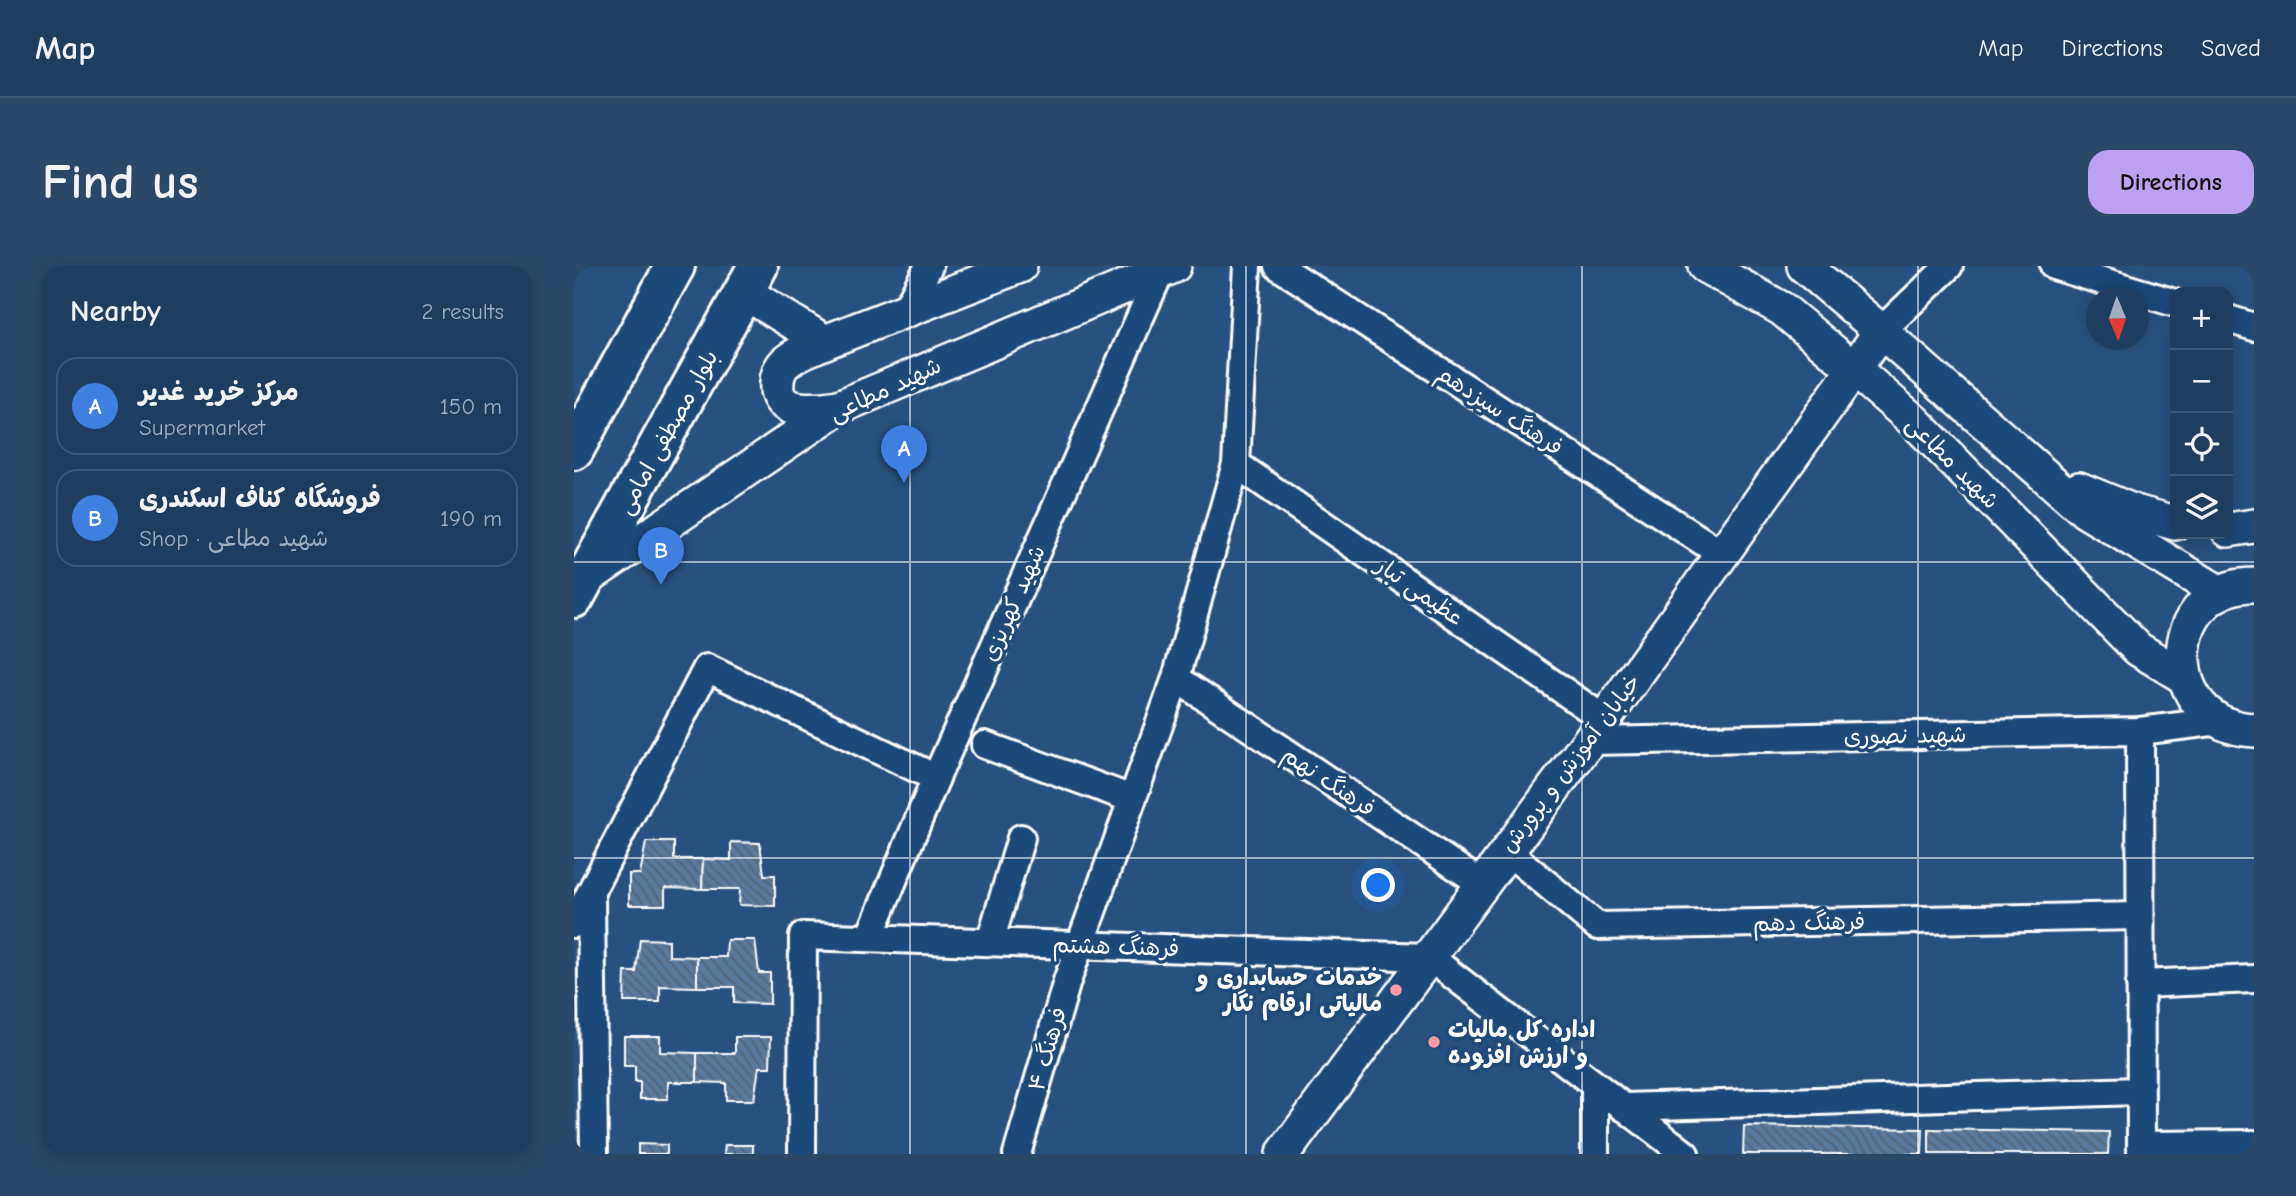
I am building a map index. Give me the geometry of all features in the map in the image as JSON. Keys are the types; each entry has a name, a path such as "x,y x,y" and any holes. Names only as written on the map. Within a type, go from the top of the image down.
{"main road":[{"path":"574,450 667,269"},
{"name":"بلوار مصطفی امامی","path":"579,588 751,279"}],"street":[{"path":"906,309 929,266"},
{"path":"839,407 803,410 783,402 777,394 777,382 786,361 906,309 1020,266"},
{"name":"فرهنگ ۴","path":"1017,1154 1079,945 1176,678 1236,464 1247,266"},
{"name":"فرهنگ سیزدهم","path":"1278,266 1722,554"},
{"name":"شهید مطاعی","path":"1705,266 1782,309 1854,369 1914,421 2138,649 2184,677"},
{"name":"شهید مطاعی","path":"1804,266 2085,511 2243,584"},
{"path":"1881,331 1948,266"},
{"path":"2054,266 2170,301"},
{"name":"شهید مطاعی","path":"579,588 839,407 1167,267"},
{"name":"شهید کهریزی","path":"869,938 936,778 1167,267"},
{"path":"751,279 825,342"},
{"path":"2233,321 2254,327"},
{"name":"خیابان آموزش و پرورش","path":"1283,1154 1597,730 1881,331"},
{"name":"عظیمی تبار","path":"1236,464 1597,730"},
{"path":"2032,465 2104,501 2170,521"},
{"path":"2233,529 2254,526"},
{"path":"2243,584 2200,608 2187,629 2182,653 2184,677 2192,695 2204,710 2243,731"},
{"path":"574,924 707,668 936,778"},
{"name":"فرهنگ نهم","path":"1176,678 1482,884"},
{"name":"شهید نصوری","path":"1597,730 2243,731"},
{"path":"2140,731 2141,1149 2254,1144"},
{"path":"985,745 1132,799"},
{"path":"990,942 1021,838"},
{"name":"فرهنگ دهم","path":"1506,850 1597,926 2140,916"},
{"path":"591,892 594,1154"},
{"name":"فرهنگ هشتم","path":"802,1154 803,936 1429,957"},
{"path":"1429,957 1685,1154"},
{"path":"2140,984 2254,979"},
{"path":"1595,1085 1595,1154"},
{"path":"1623,1107 2140,1091"}],"building":[{"path":"646,842 674,842 674,859 703,859 702,889 665,888 665,905 629,905 629,874 640,874"},
{"path":"731,842 760,843 764,875 775,875 775,906 739,905 740,889 702,889 703,859 731,860"},
{"path":"640,939 669,940 669,956 697,957 697,987 660,986 660,1002 624,1002 625,972 636,972"},
{"path":"727,940 755,940 759,973 770,973 770,1004 734,1003 734,987 697,987 697,957 726,957"},
{"path":"624,1036 660,1036 660,1052 697,1053 697,1082 668,1082 668,1099 640,1099 640,1082 635,1082 635,1066 624,1066"},
{"path":"735,1037 771,1037 770,1067 759,1067 754,1100 726,1100 726,1083 697,1082 697,1053 735,1053"},
{"path":"1744,1126 1923,1129 1922,1154 1743,1154"},
{"path":"1929,1129 2109,1132 2108,1154 1929,1154"},
{"path":"638,1144 667,1145 667,1154 638,1154"},
{"path":"725,1145 753,1145 753,1154 724,1154"}],"place":[{"name":"مرکز خرید غدیر","path":"904,483"},
{"name":"فروشگاه کناف اسکندری","path":"661,585"},
{"name":"خدمات حسابداری و مالیاتی ارقام نگار","path":"1396,990"},
{"name":"اداره کل مالیات و ارزش افزوده","path":"1434,1042"}]}
